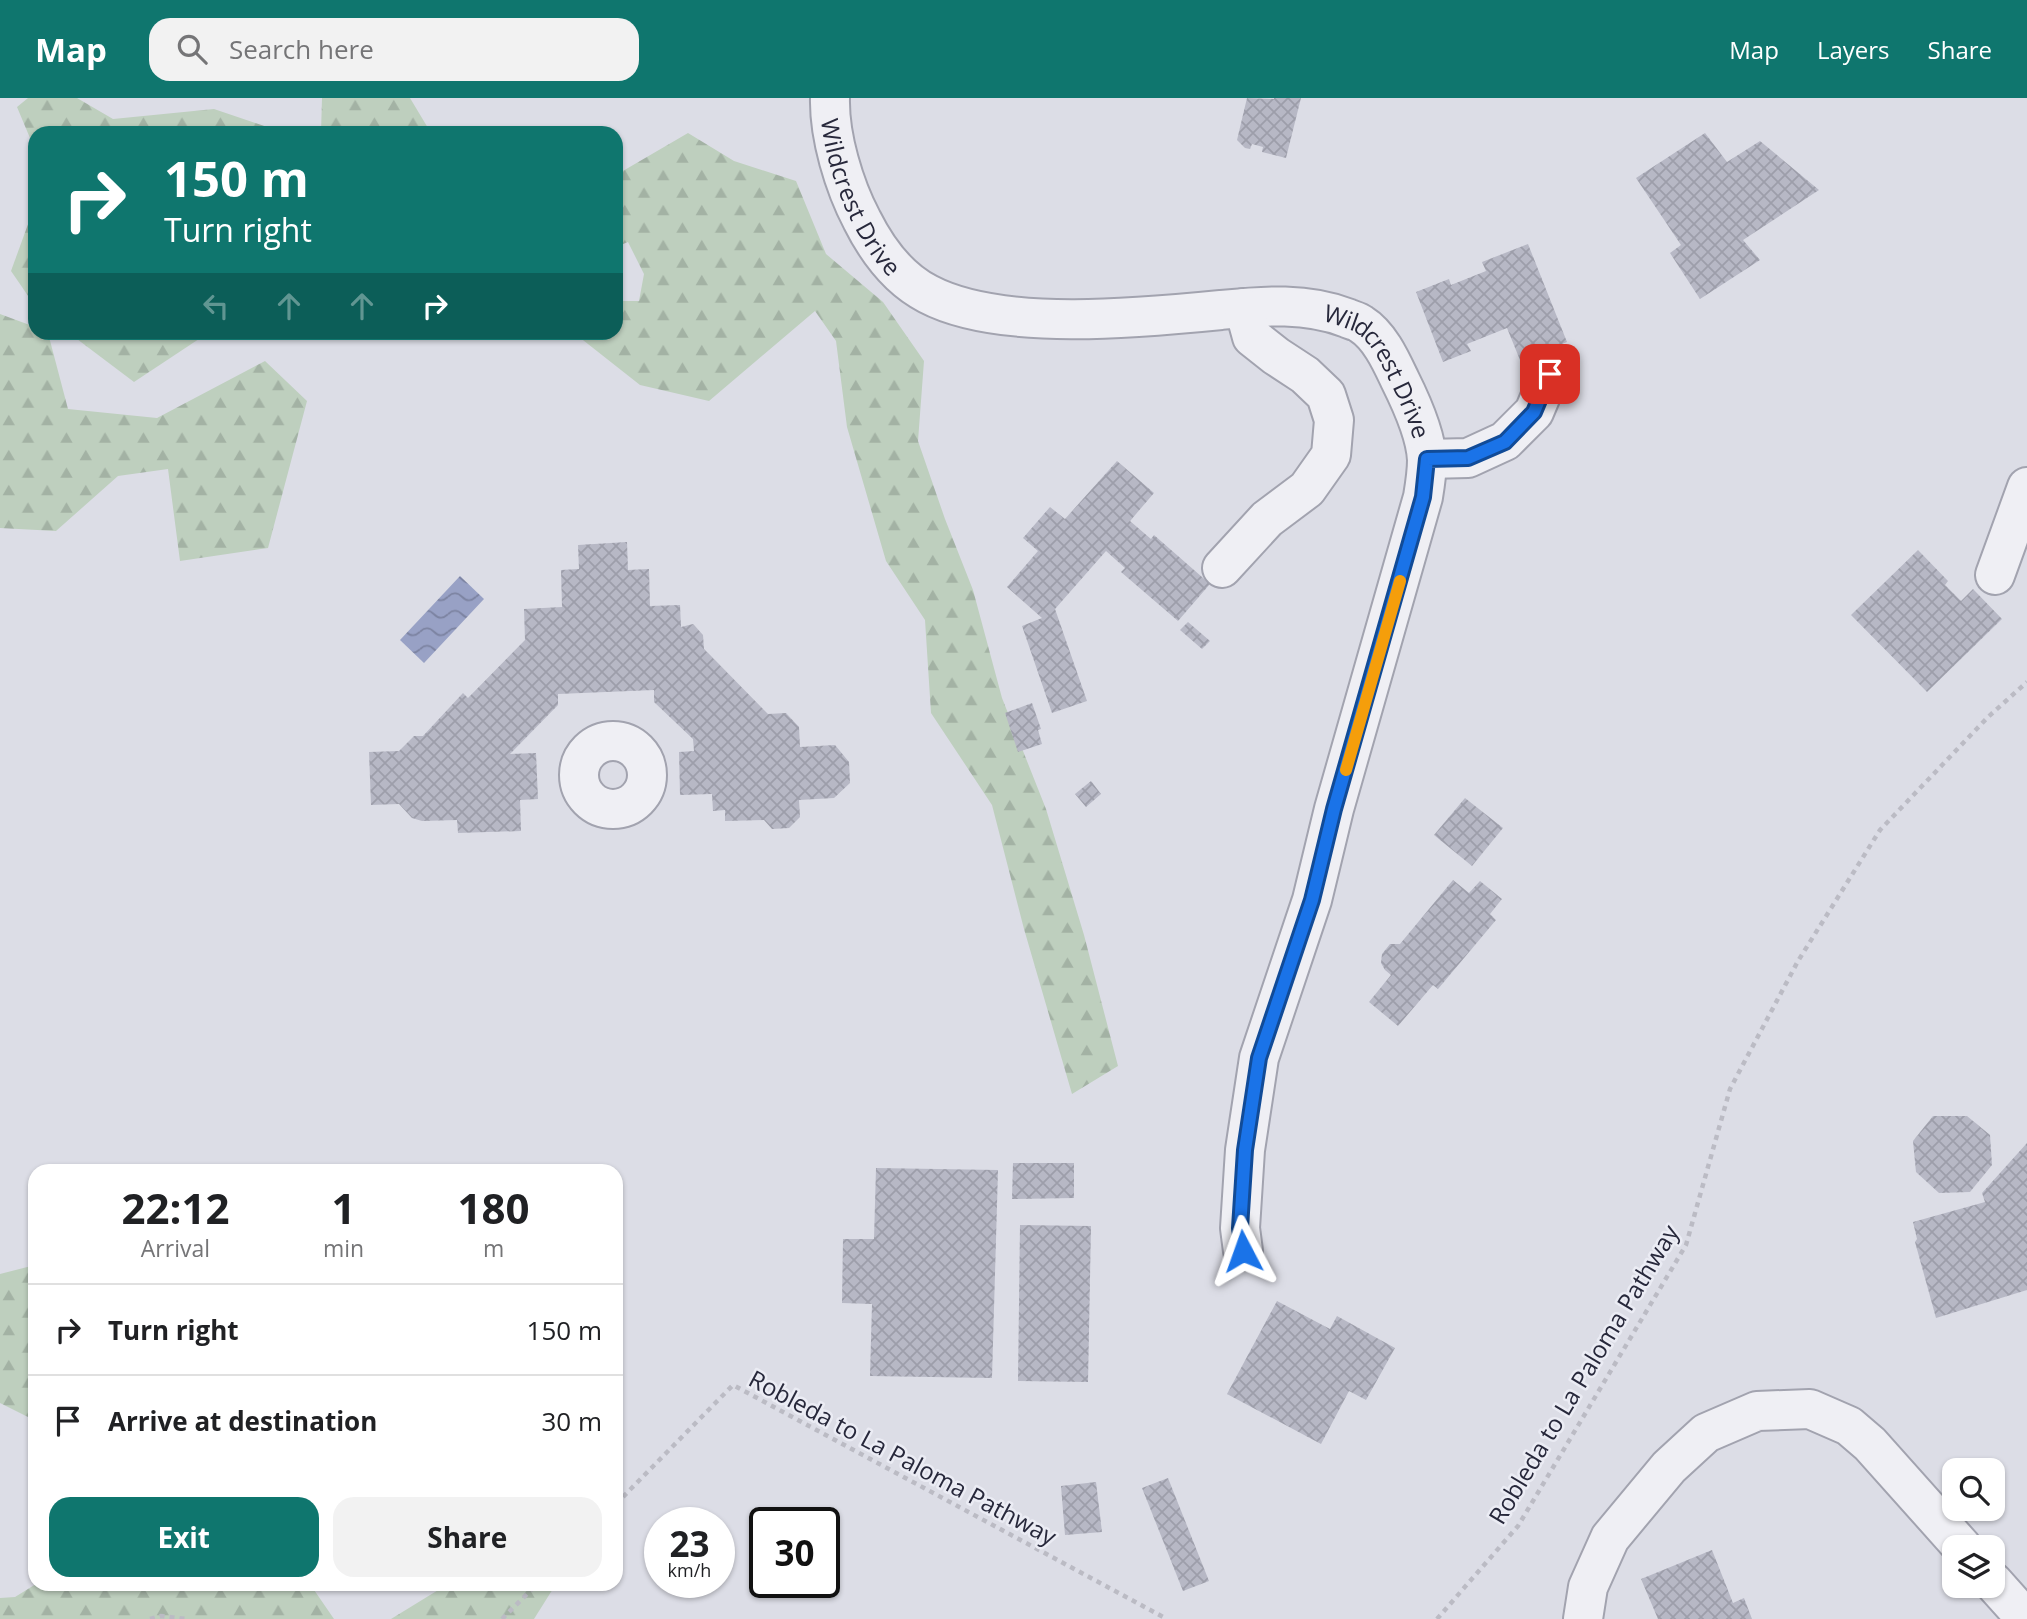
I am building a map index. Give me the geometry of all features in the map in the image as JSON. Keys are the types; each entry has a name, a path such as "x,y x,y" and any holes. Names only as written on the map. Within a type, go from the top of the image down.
{"street":[{"name":"Wildcrest Drive","path":"830,98 838,156 856,209 874,244 896,271 927,294 965,308 1020,316 1149,317 1293,306 1332,312 1362,324 1385,349 1407,393 1420,428 1427,459 1423,497 1334,809 1312,900 1259,1058 1245,1150 1240,1228 1243,1251"},
{"path":"1222,569 1267,519 1307,489 1331,455 1334,420 1326,394 1305,375 1252,337 1244,308"},
{"path":"1427,459 1468,458 1505,442 1534,412 1550,374"},
{"path":"1995,575 2027,487"},
{"path":"1583,1619 1588,1587 1610,1538 1668,1467 1706,1433 1757,1412 1810,1409 1849,1426 1870,1444 1951,1535"},
{"path":"2005,1595 2019,1611 2027,1612"}],"path":[{"name":"Robleda to La Paloma Pathway","path":"1437,1619 1518,1526 1686,1245 1730,1089 1798,961 1880,830 1988,717 2027,682"},
{"name":"Robleda to La Paloma Pathway","path":"623,1497 733,1385 1167,1619"},
{"path":"502,1619 530,1591"},
{"path":"150,1619 161,1616 186,1619"}],"green space":[{"path":"28,98 77,98 113,119 214,109 264,126 28,126 28,133 17,107"},
{"path":"322,98 410,98 427,126 321,126"},
{"path":"688,133 734,161 796,181 826,254 883,302 924,361 918,441 973,590 1002,698 1046,809 1084,935 1118,1066 1072,1094 1024,929 992,805 931,713 925,620 886,561 847,427 836,341 815,311 709,401 640,385 583,340 623,340 623,301 639,301 644,274 628,242 623,244 623,171"},
{"path":"28,224 28,296 11,271"},
{"path":"0,314 28,324 28,340 50,340 68,409 157,418 265,361 307,401 268,548 180,561 168,469 118,476 56,531 0,528"},
{"path":"78,340 197,340 134,382"},
{"path":"28,1267 28,1417 0,1403 0,1274"},
{"path":"28,1589 315,1591 334,1619 0,1619 0,1598 15,1597"},
{"path":"437,1591 552,1591 534,1619 391,1619"}],"water":[{"path":"460,576 484,599 424,663 400,640"}],"building":[{"path":"1247,98 1301,98 1286,158 1262,152 1263,147 1252,144 1250,149 1245,148 1237,140"},
{"path":"1705,133 1727,162 1760,141 1819,190 1743,240 1760,260 1700,299 1670,253 1681,245 1636,178"},
{"path":"1528,244 1567,342 1520,360 1507,328 1467,344 1471,351 1443,362 1416,292 1449,279 1451,285 1486,271 1482,262"},
{"path":"1117,461 1154,493 1130,521 1151,539 1154,535 1210,584 1178,621 1121,572 1125,568 1106,551 1055,609 1087,701 1052,713 1022,626 1042,618 1007,587 1038,551 1023,538 1050,507 1065,519"},
{"path":"627,542 628,570 649,569 650,606 680,605 681,627 693,624 703,635 704,649 768,714 786,713 799,727 800,747 835,745 849,762 850,783 834,798 799,800 800,817 789,828 772,829 764,820 725,821 725,810 713,811 712,794 680,795 679,752 694,751 693,739 654,702 654,690 558,694 558,705 510,754 536,753 538,799 520,800 521,831 458,833 457,820 422,821 412,818 399,804 371,805 369,752 399,751 414,736 423,736 463,693 468,698 525,640 524,609 562,607 561,570 579,569 578,545"},
{"path":"1918,550 1948,581 1945,585 1961,601 1973,589 2002,619 1927,692 1851,615"},
{"path":"1188,622 1210,641 1202,649 1180,630"},
{"path":"1032,703 1041,729 1038,730 1042,744 1018,752 1005,713"},
{"path":"1091,781 1101,794 1086,807 1075,794"},
{"path":"1465,798 1503,828 1472,866 1434,835"},
{"path":"1453,880 1469,893 1480,881 1502,899 1490,914 1496,920 1438,989 1433,985 1398,1026 1369,1002 1391,975 1381,963 1382,954 1390,944 1400,944"},
{"path":"1933,1116 1967,1116 1990,1135 1992,1165 1970,1192 1939,1193 1916,1172 1913,1141"},
{"path":"2027,1143 2027,1290 1936,1318 1915,1242 1917,1239 1913,1222 1985,1202 1982,1193"},
{"path":"1013,1163 1074,1163 1074,1198 1012,1199"},
{"path":"876,1168 998,1170 992,1378 870,1376 872,1304 842,1303 843,1239 874,1239"},
{"path":"1020,1225 1091,1226 1088,1382 1018,1381"},
{"path":"1277,1301 1330,1329 1337,1316 1395,1348 1366,1400 1349,1391 1321,1444 1227,1394"},
{"path":"1168,1478 1209,1581 1183,1591 1142,1488"},
{"path":"1096,1482 1102,1532 1065,1535 1061,1486"},
{"path":"1712,1550 1733,1603 1744,1598 1752,1619 1658,1619 1641,1579"}],"slow traffic":[{"path":"1346,770 1400,581"}],"route":[{"path":"1243,1251 1240,1228 1245,1150 1259,1058 1312,900 1334,809 1423,497 1427,459 1468,458 1505,442 1534,412 1550,374"}]}
